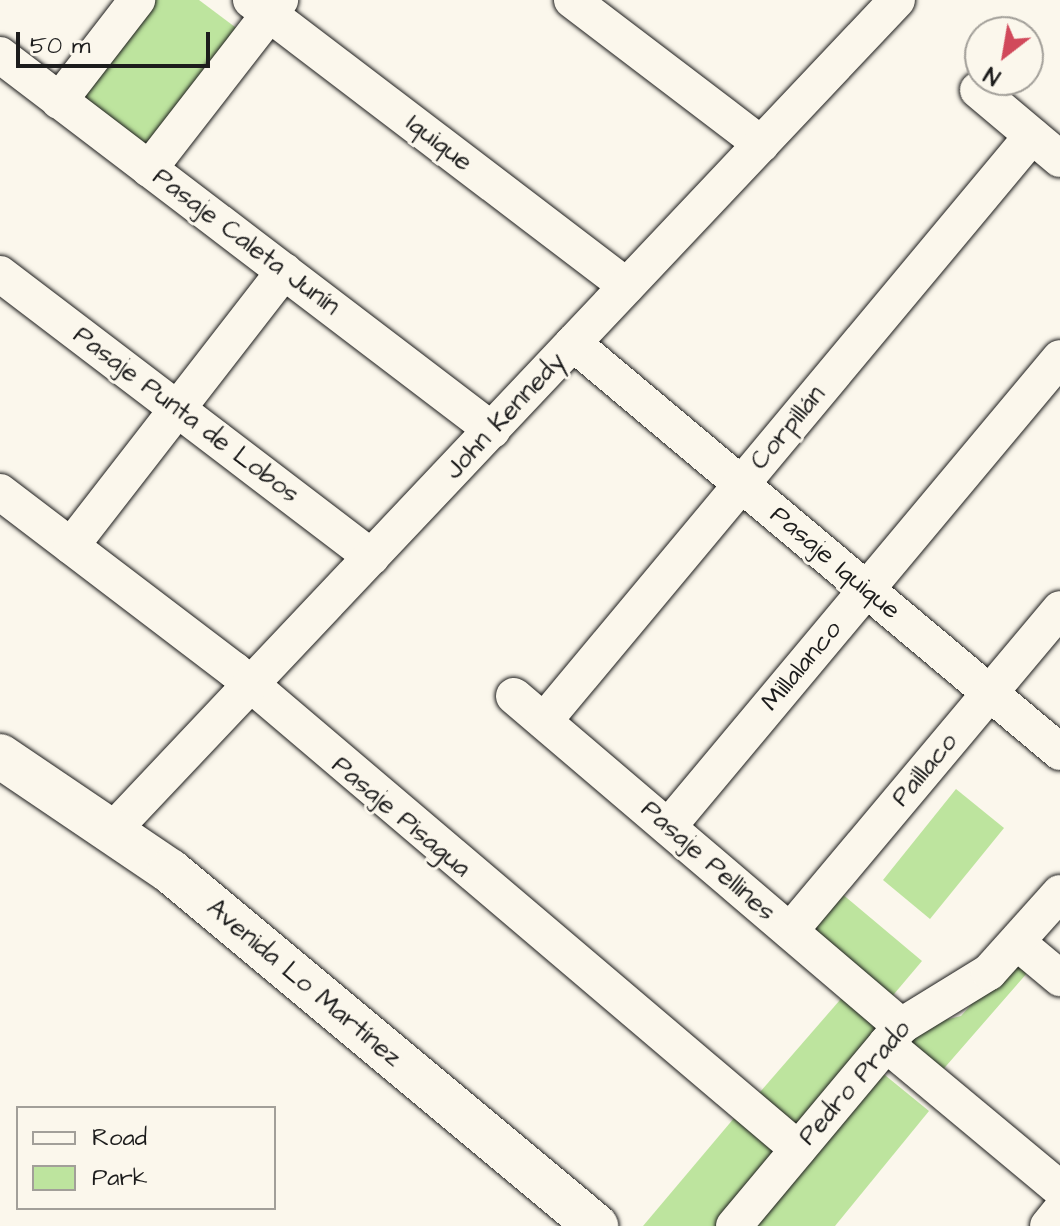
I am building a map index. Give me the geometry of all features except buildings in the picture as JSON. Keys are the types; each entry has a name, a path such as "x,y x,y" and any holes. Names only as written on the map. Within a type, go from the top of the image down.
{"main road":[{"name":"Avenida Lo Martínez","path":"0,756 112,831 209,903 596,1226"}],"street":[{"path":"59,101 137,0"},
{"path":"572,0 761,144"},
{"path":"149,169 267,5"},
{"name":"Iquique","path":"267,5 627,286"},
{"name":"John Kennedy","path":"112,831 761,144 879,6"},
{"name":"Pasaje Caleta Junín","path":"0,55 492,430"},
{"path":"985,96 1060,159"},
{"name":"Corpillán","path":"544,721 1032,136"},
{"path":"71,546 284,271"},
{"name":"Pasaje Punta de Lobos","path":"0,274 372,557"},
{"name":"Pasaje Iquique","path":"573,343 1060,752"},
{"name":"Millalanco","path":"668,827 1060,358"},
{"name":"Pasaje Pisagua","path":"0,492 250,687 798,1149"},
{"name":"Paillaco","path":"790,931 1060,609"},
{"name":"Pasaje Pellines","path":"514,696 790,931 894,1035 1060,1189"},
{"name":"Pedro Prado","path":"734,1226 894,1035 989,972 1060,893"},
{"path":"1018,943 1060,978"},
{"path":"1048,1226 1060,1211"}],"green space":[{"path":"149,0 199,0 239,30 146,151 75,96"},
{"path":"956,789 1004,828 930,919 883,880"},
{"path":"841,893 922,961 889,1000 808,933"},
{"path":"1013,957 1028,972 940,1073 906,1043 920,1026 961,1016"},
{"path":"846,993 887,1028 796,1134 754,1099"},
{"path":"875,1067 929,1111 835,1226 745,1226"},
{"path":"740,1111 787,1151 724,1226 643,1226"}]}
